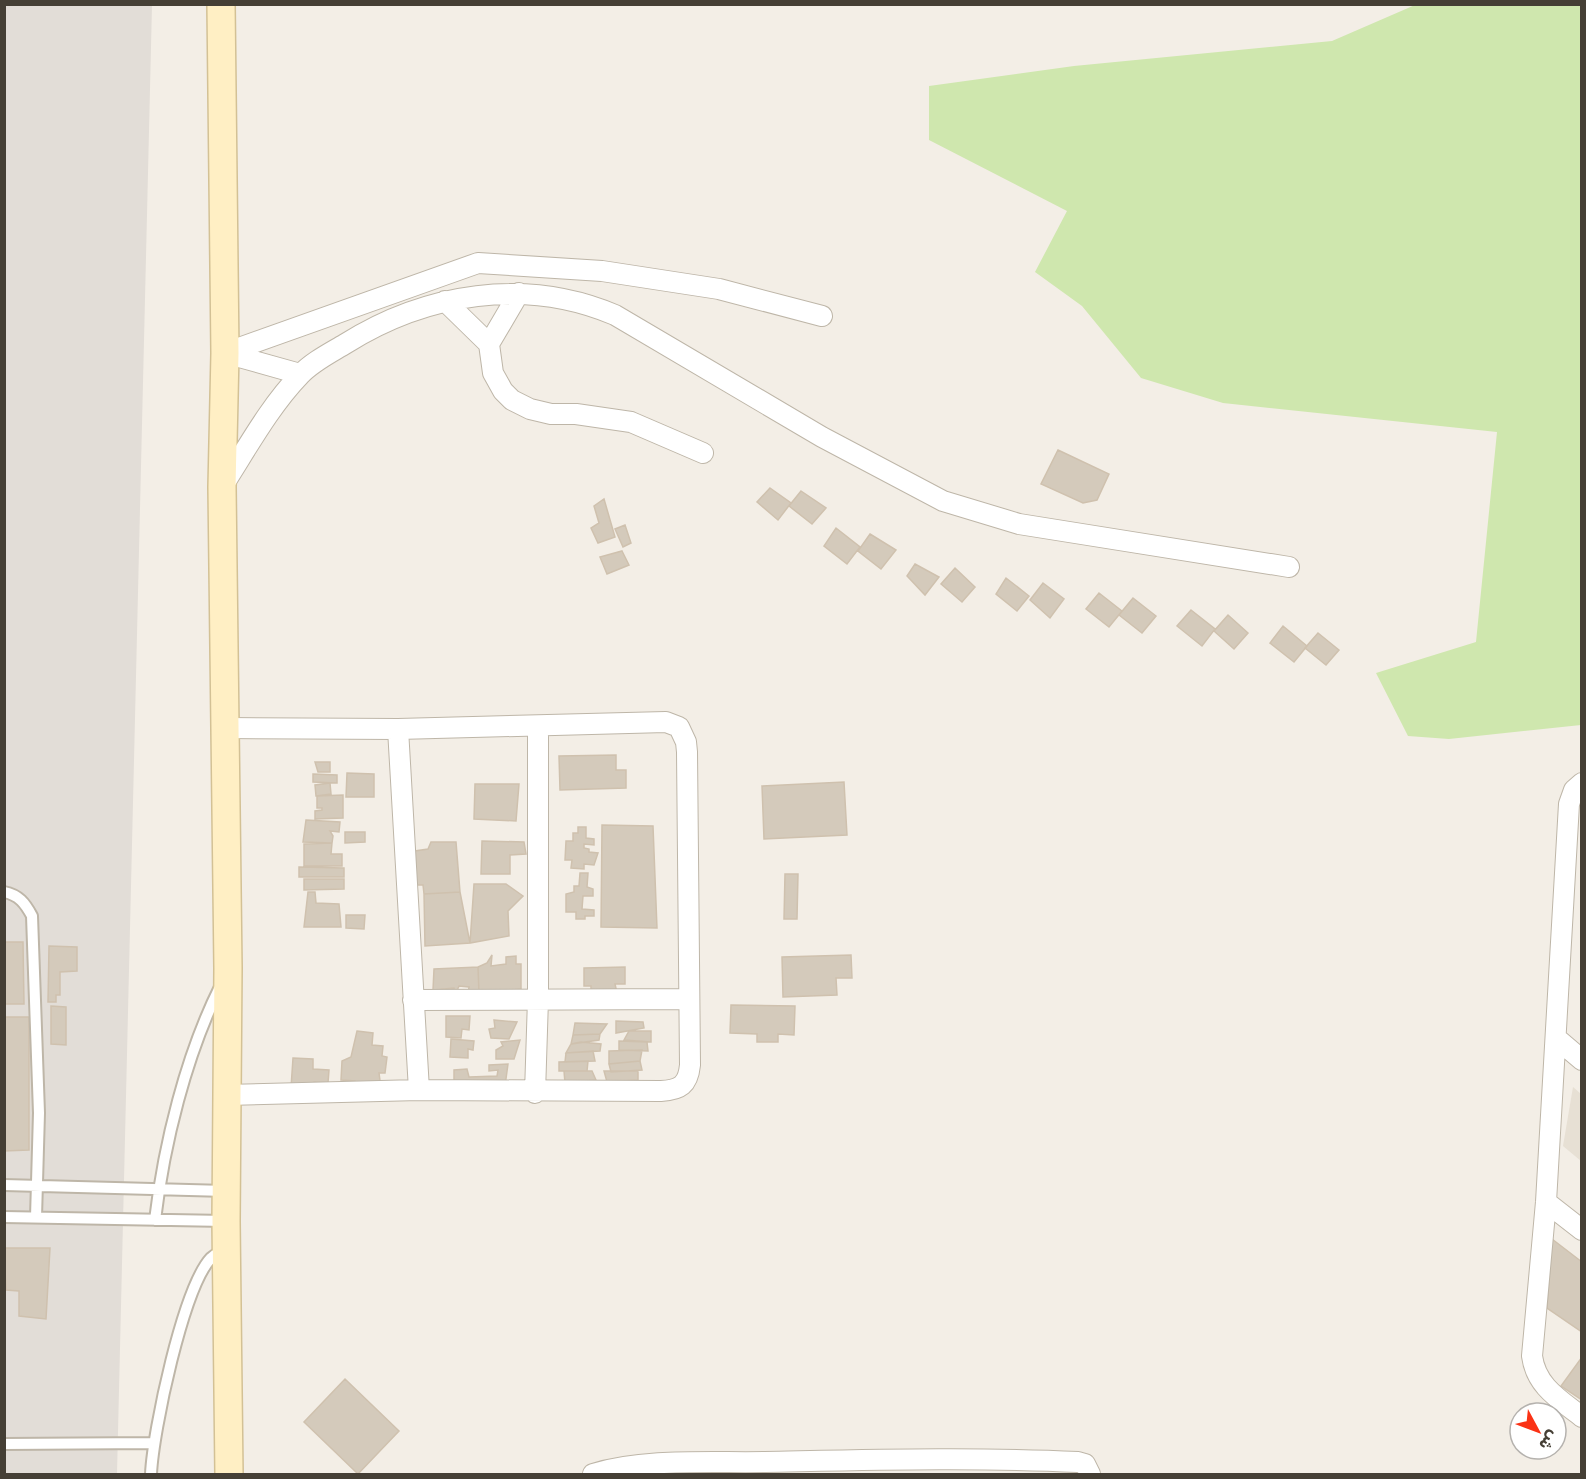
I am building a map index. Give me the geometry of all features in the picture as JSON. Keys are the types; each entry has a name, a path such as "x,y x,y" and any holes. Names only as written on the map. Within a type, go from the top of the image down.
{"street":[{"path":"221,4 225,352 222,487 227,728 226,1250 229,1474"},
{"path":"225,352 478,263 602,271 719,289 822,316"},
{"path":"222,487 300,374 368,331 399,315 445,301 519,293 550,295 585,302 615,315 896,478 976,513 1053,530 1289,567"},
{"path":"489,345 519,293"},
{"path":"445,301 489,345 494,373 503,390 512,400 530,409 551,414 576,414 631,422 703,453"},
{"path":"225,352 300,374"},
{"path":"226,1095 419,1090 535,1093 661,1092 680,1088 685,1084 690,1065 687,752 683,733 679,727 666,722 398,729 227,728"},
{"path":"535,1093 538,999 538,726"},
{"path":"398,729 419,1090"},
{"path":"1581,783 1574,790 1569,804 1546,1202 1532,1356 1534,1371 1541,1384 1581,1417"},
{"path":"1563,919 1581,928"},
{"path":"413,1000 688,999"},
{"path":"1556,1038 1581,1060"},
{"path":"1546,1202 1581,1230"},
{"path":"593,1474 606,1470 989,1466 1078,1462 1085,1464 1090,1474"}],"lane":[{"path":"4,892 17,896 26,903 32,916 39,1113 36,1217"},
{"path":"155,1220 159,1188 192,1053 208,1010 228,968"},
{"path":"4,1185 226,1191"},
{"path":"4,1217 226,1221"},
{"path":"151,1474 153,1443 184,1315 206,1264 215,1254 226,1250"},
{"path":"4,1444 153,1443"}],"shaded area":[{"path":"5,5 152,5 117,1474 5,1474"},
{"path":"1573,1087 1581,1094 1581,1161 1563,1146"}],"green space":[{"path":"1415,5 1581,5 1581,725 1449,739 1408,736 1376,673 1476,642 1497,432 1223,403 1141,378 1082,306 1035,272 1067,211 929,140 929,86 1074,66 1332,41"}],"building":[{"path":"1058,450 1109,474 1097,500 1083,503 1041,484"},
{"path":"770,488 791,503 778,520 757,502"},
{"path":"801,491 826,508 812,524 789,506"},
{"path":"604,499 615,537 598,543 591,528 599,523 594,506"},
{"path":"625,525 631,543 623,547 615,529"},
{"path":"836,528 860,547 847,564 824,546"},
{"path":"870,534 896,550 881,569 858,551"},
{"path":"622,551 629,565 607,574 600,557"},
{"path":"915,564 939,577 925,595 907,576"},
{"path":"955,568 975,587 962,602 941,584"},
{"path":"1006,578 1029,596 1017,611 996,594"},
{"path":"1043,583 1064,599 1050,618 1030,600"},
{"path":"1099,593 1122,611 1109,627 1086,609"},
{"path":"1133,598 1156,616 1142,633 1119,615"},
{"path":"1191,610 1215,629 1202,646 1177,626"},
{"path":"1228,615 1248,633 1234,649 1214,631"},
{"path":"1283,626 1307,646 1294,662 1270,643"},
{"path":"1318,633 1339,650 1326,665 1305,648"},
{"path":"616,755 616,770 626,770 626,788 560,790 559,756"},
{"path":"315,762 330,762 330,772 318,772"},
{"path":"347,773 374,774 374,797 346,797"},
{"path":"313,774 337,775 337,783 313,782"},
{"path":"844,782 847,835 764,839 762,786"},
{"path":"330,783 331,794 316,796 315,785"},
{"path":"475,784 519,784 516,821 474,819"},
{"path":"343,795 343,818 315,819 315,811 322,810 322,808 317,808 317,796"},
{"path":"306,820 340,822 339,832 330,831 333,836 332,843 303,842"},
{"path":"602,825 653,826 657,928 601,927"},
{"path":"578,827 586,827 586,838 594,839 594,845 584,844 584,848 589,849 589,852 598,853 594,865 584,864 584,869 571,868 572,860 565,860 566,841 573,841 573,833 578,833"},
{"path":"345,832 365,832 365,842 345,843"},
{"path":"482,841 524,842 526,854 510,855 510,874 481,874"},
{"path":"431,842 456,842 460,892 424,894 423,885 416,885 415,851 428,849"},
{"path":"332,843 331,854 342,854 342,866 304,866 304,844"},
{"path":"299,867 344,868 344,877 299,877"},
{"path":"580,873 588,873 587,887 593,889 593,896 583,896 582,909 594,910 594,916 585,916 585,919 576,919 576,912 566,912 566,894 574,892 574,886 579,886"},
{"path":"785,874 798,874 797,919 784,919"},
{"path":"304,879 344,879 344,889 304,890"},
{"path":"474,884 506,884 523,896 508,911 509,936 470,943"},
{"path":"308,892 315,892 316,903 339,904 341,927 304,927"},
{"path":"460,892 470,943 425,946 424,894"},
{"path":"346,915 365,915 364,929 346,928"},
{"path":"4,942 23,942 24,1004 4,1004"},
{"path":"49,946 77,947 77,971 60,972 60,995 56,995 56,1002 48,1002"},
{"path":"492,955 491,966 506,964 506,957 516,956 516,964 521,964 521,989 479,994 478,967 487,963"},
{"path":"851,955 852,978 836,978 837,995 783,997 782,957"},
{"path":"478,967 479,994 468,993 469,987 459,986 456,993 454,988 433,990 434,969"},
{"path":"625,967 625,984 615,984 617,993 591,993 591,986 584,986 584,968"},
{"path":"731,1005 795,1006 794,1035 778,1034 778,1042 757,1042 757,1034 730,1033"},
{"path":"51,1006 66,1007 66,1045 51,1044"},
{"path":"446,1016 470,1016 469,1030 462,1029 461,1038 446,1037"},
{"path":"4,1017 29,1017 29,1150 4,1151"},
{"path":"494,1020 517,1022 509,1039 491,1038 489,1029 495,1028"},
{"path":"616,1021 643,1022 644,1028 616,1033"},
{"path":"575,1023 607,1024 600,1034 573,1035"},
{"path":"357,1031 373,1033 372,1045 383,1046 382,1056 387,1057 385,1073 379,1073 381,1088 355,1087 355,1081 341,1080 342,1061 351,1057"},
{"path":"629,1031 651,1031 651,1042 624,1040"},
{"path":"600,1034 599,1040 571,1044 573,1035"},
{"path":"451,1039 474,1041 473,1050 468,1049 468,1058 450,1057"},
{"path":"520,1040 514,1059 496,1059 496,1050 503,1046 501,1042"},
{"path":"619,1041 647,1042 648,1051 619,1050"},
{"path":"581,1042 601,1044 600,1051 566,1053 571,1044"},
{"path":"642,1050 640,1061 609,1064 609,1051"},
{"path":"593,1051 595,1061 565,1062 566,1053"},
{"path":"293,1058 313,1059 313,1069 329,1070 328,1083 314,1082 313,1088 291,1088"},
{"path":"588,1061 587,1071 559,1071 559,1062"},
{"path":"640,1061 642,1070 611,1072 609,1064"},
{"path":"508,1064 505,1086 454,1087 454,1070 467,1069 469,1077 497,1076 498,1070 489,1071 489,1065"},
{"path":"564,1071 592,1071 596,1080 565,1083"},
{"path":"604,1071 638,1071 638,1080 607,1082"},
{"path":"1552,1239 1582,1262 1582,1332 1547,1308"},
{"path":"4,1248 50,1248 46,1319 19,1316 19,1291 6,1290"},
{"path":"1582,1357 1582,1400 1561,1386"},
{"path":"345,1379 399,1431 358,1474 304,1422"}]}
